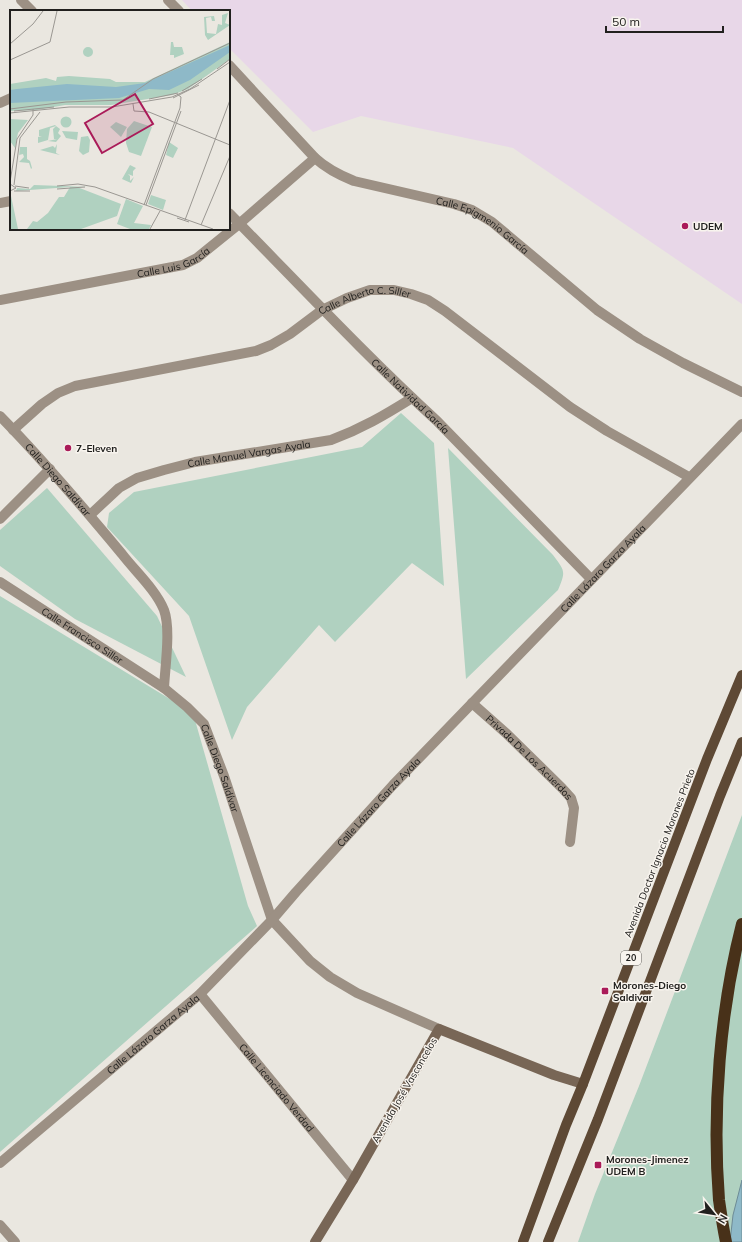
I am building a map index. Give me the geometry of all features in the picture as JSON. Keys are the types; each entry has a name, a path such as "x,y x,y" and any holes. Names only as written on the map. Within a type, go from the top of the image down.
{"highway":[{"path":"726,1242 719,1193 717,1135 719,1066 731,972 742,924"}],"main road":[{"name":"Avenida Doctor Ignacio Morones Prieto","path":"523,1242 566,1125 707,759 742,675"},
{"name":"20","path":"548,1242 598,1119 720,796 742,742"},
{"name":"Avenida José Vasconcelos","path":"315,1242 353,1180 439,1029 554,1075 583,1084"}],"street":[{"path":"21,0 31,10"},
{"path":"168,0 178,10"},
{"name":"Calle Epigmenio García","path":"230,66 324,166 339,175 354,181 454,204 472,210 492,222 597,310 640,339 683,363 742,392"},
{"path":"0,103 10,98"},
{"name":"Calle Luis García","path":"0,300 183,265 197,258 239,224 315,158"},
{"path":"0,203 10,201"},
{"name":"Calle Natividad García","path":"230,214 322,310 437,421 591,579"},
{"name":"Calle Alberto C. Siller","path":"13,430 53,396 75,386 256,350 271,345 290,334 322,310 347,298 370,290 394,290 428,300 445,311 570,407 607,431 689,477"},
{"name":"Calle Manuel Vargas Ayala","path":"90,515 119,488 137,478 195,462 331,440 376,421 412,398"},
{"name":"Calle Diego Saldívar","path":"0,416 50,469 90,515 154,593 164,610 168,627 164,688 187,707 204,724 224,776 272,920 305,956 330,977 357,993 439,1029"},
{"name":"Calle Lázaro Garza Ayala","path":"0,1163 200,994 272,920 393,784 742,424"},
{"path":"0,519 50,469"},
{"name":"Calle Francisco Siller","path":"0,582 164,688"},
{"name":"Privada De Los Acuerdos","path":"472,703 507,734 571,798 574,808 570,842"},
{"name":"Calle Licenciado Verdad","path":"200,994 353,1180"},
{"path":"0,1225 15,1242"}],"shaded area":[{"name":"UDEM","path":"182,0 742,0 742,304 513,148 361,116 313,132 230,49 230,10 191,10"}],"green space":[{"path":"401,413 434,443 444,586 412,563 335,642 319,625 247,707 232,740 189,616 107,527 109,513 134,492 362,447"},
{"path":"448,448 553,555 563,571 558,590 466,679"},
{"path":"47,488 157,616 186,677 75,619 0,566 0,530"},
{"path":"0,596 193,713 248,906 257,926 0,1152"},
{"path":"742,815 742,1242 578,1242 595,1194 639,1086"}],"water":[{"path":"742,1180 742,1242 730,1242 733,1215"}],"place":[{"name":"UDEM","path":"685,226"},
{"name":"7-Eleven","path":"68,448"},
{"name":"Morones-Diego Saldivar","path":"605,991"},
{"name":"Morones-Jimenez UDEM B","path":"598,1165"}]}
